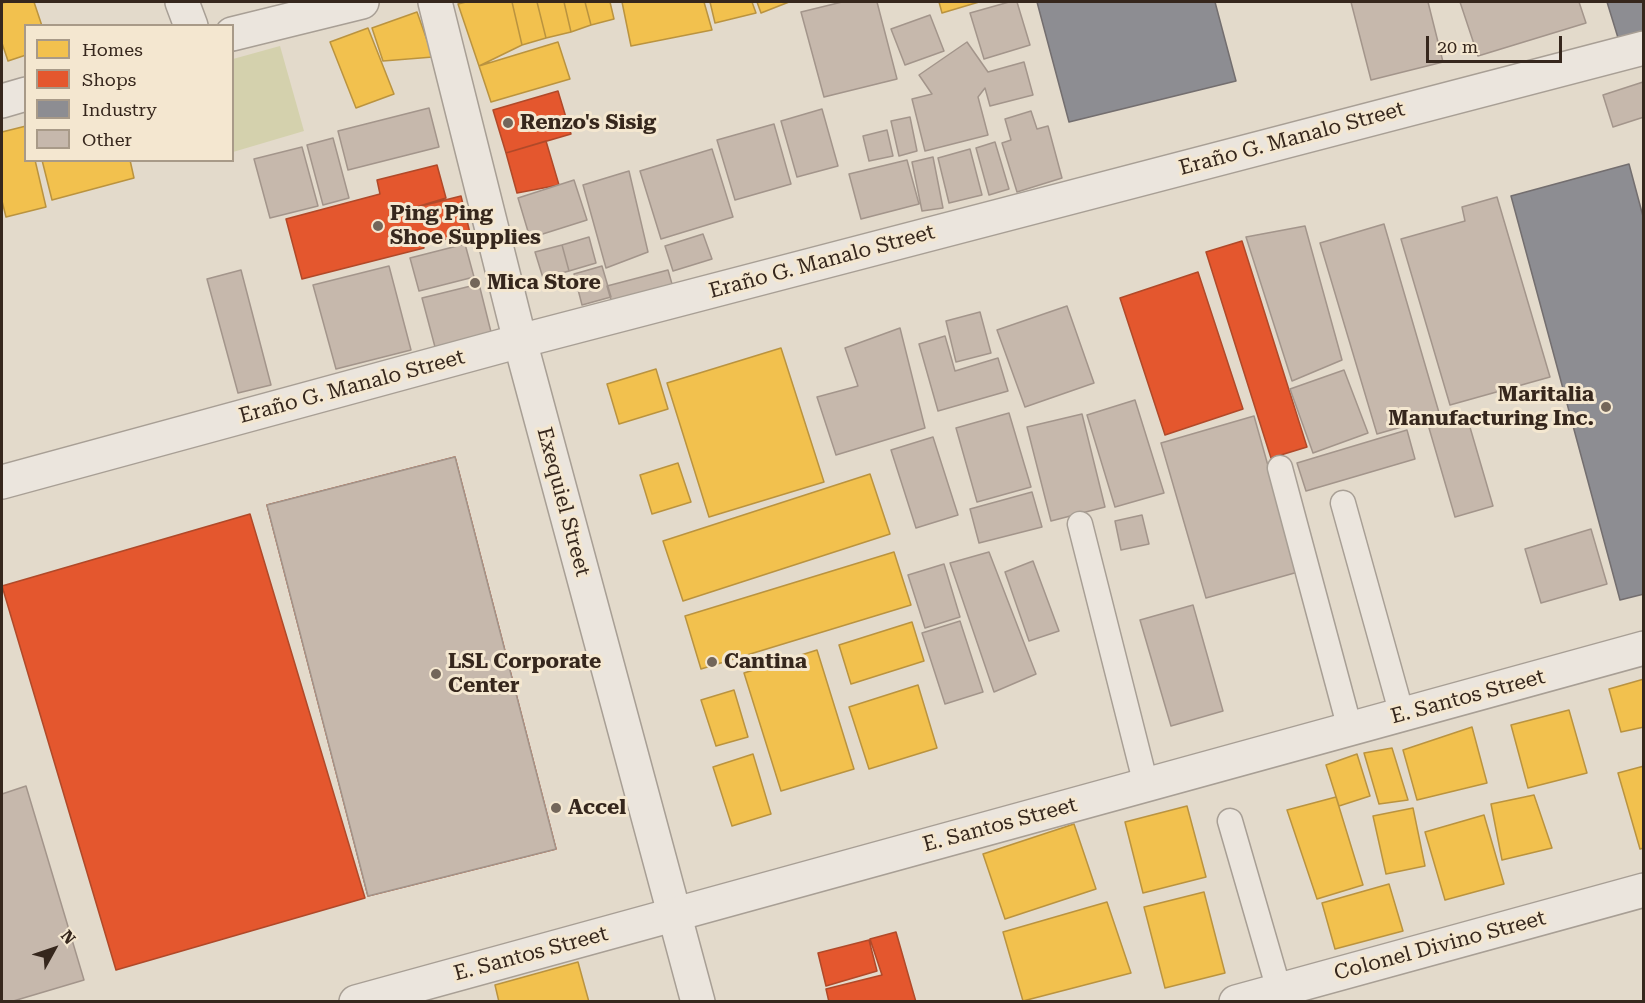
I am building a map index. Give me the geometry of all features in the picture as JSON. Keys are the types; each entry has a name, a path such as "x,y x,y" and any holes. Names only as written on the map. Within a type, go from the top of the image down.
{"street":[{"path":"182,2 190,24"},
{"path":"234,34 362,2"},
{"name":"Exequiel Street","path":"435,2 520,341 698,1002"},
{"name":"Eraño G. Manalo Street","path":"2,482 520,341 1644,48"},
{"path":"2,101 24,95"},
{"name":"E. Santos Street","path":"356,1002 1644,648"},
{"name":"Colonel Divino Street","path":"1236,1002 1644,890"}],"lane":[{"path":"1280,468 1350,729"},
{"path":"1343,503 1402,715"},
{"path":"1080,524 1146,786"},
{"path":"1230,821 1279,990"}],"shaded area":[{"path":"280,46 304,131 234,152 234,59"}],"building: Homes":[{"path":"34,2 41,24 24,24 24,56 8,61 2,43 2,3"},
{"path":"512,2 522,45 479,66 458,4"},
{"path":"512,2 537,2 546,38 522,45"},
{"path":"537,2 564,2 571,32 546,38"},
{"path":"564,2 585,2 591,25 571,32"},
{"path":"585,2 610,2 614,19 591,25"},
{"path":"622,2 704,2 712,30 631,46"},
{"path":"710,2 752,2 756,13 715,23"},
{"path":"757,2 789,2 761,13"},
{"path":"939,2 979,2 942,13"},
{"path":"417,12 433,57 383,61 372,28"},
{"path":"368,28 394,94 356,108 330,42"},
{"path":"558,42 570,79 491,102 479,66"},
{"path":"24,126 24,162 35,162 46,207 6,217 2,201 2,132"},
{"path":"42,162 130,162 134,178 52,200"},
{"path":"781,348 824,482 709,517 667,383"},
{"path":"656,369 668,409 619,424 607,384"},
{"path":"678,463 691,502 652,514 640,475"},
{"path":"870,474 890,534 683,601 663,541"},
{"path":"894,552 911,605 701,669 685,616"},
{"path":"912,622 924,661 851,684 839,645"},
{"path":"817,650 854,769 781,791 744,673"},
{"path":"1644,679 1644,727 1621,732 1609,689"},
{"path":"918,685 937,748 869,769 849,707"},
{"path":"734,690 748,737 716,746 701,700"},
{"path":"1569,710 1587,773 1528,788 1511,725"},
{"path":"1472,727 1487,783 1417,800 1403,750"},
{"path":"1392,748 1408,800 1379,804 1364,753"},
{"path":"753,754 771,814 732,826 713,767"},
{"path":"1357,754 1370,796 1339,806 1326,765"},
{"path":"1644,766 1644,848 1640,849 1618,773"},
{"path":"1534,795 1552,848 1502,860 1491,804"},
{"path":"1336,797 1363,885 1317,899 1287,810"},
{"path":"1187,806 1206,877 1143,893 1125,822"},
{"path":"1413,808 1425,866 1386,874 1373,816"},
{"path":"1484,815 1504,884 1445,900 1425,832"},
{"path":"1074,824 1096,889 1005,919 983,854"},
{"path":"1389,884 1403,931 1335,949 1322,903"},
{"path":"1204,892 1225,973 1165,988 1144,907"},
{"path":"1107,902 1131,973 1023,1001 1003,932"},
{"path":"578,962 589,1002 499,1002 495,985"}],"building: Shops":[{"path":"558,91 571,134 506,153 493,110"},
{"path":"546,141 559,185 517,193 506,153"},
{"name":"Ping Ping Shoe Supplies","path":"437,165 446,198 413,208 461,196 470,233 423,245 424,248 302,279 286,219 380,194 377,180"},
{"path":"1242,241 1307,447 1271,458 1206,252"},
{"path":"1198,272 1243,409 1165,435 1120,298"},
{"name":"LSL Corporate Center","path":"455,457 556,849 368,896 267,505","holes":["364,562 391,667 333,681 306,577","440,742 463,834 378,855 355,764"]},
{"path":"250,514 365,898 116,970 2,586"},
{"path":"896,932 916,1002 829,1002 826,989 882,975 870,939"},
{"path":"869,940 877,971 826,986 818,953"}],"building: Industry":[{"path":"1037,2 1215,2 1236,81 1069,122"},
{"path":"1607,2 1644,2 1644,34 1619,41"},
{"name":"Maritalia Manufacturing Inc.","path":"1629,164 1644,220 1644,594 1620,600 1511,196"}],"building: Other":[{"path":"842,2 877,2 897,79 824,97 801,12"},
{"path":"1009,2 1017,2 1030,45 984,59 970,13"},
{"path":"1351,2 1428,2 1443,62 1371,80"},
{"path":"1460,2 1579,2 1586,23 1478,56"},
{"path":"930,15 944,51 905,65 891,29"},
{"path":"967,42 988,72 1024,62 1033,95 990,106 985,88 978,97 988,135 925,151 912,99 932,94 919,75"},
{"path":"1643,82 1644,117 1613,127 1603,95"},
{"path":"429,108 439,147 348,170 338,131"},
{"path":"822,109 838,166 797,177 781,121"},
{"path":"1031,111 1037,129 1048,126 1062,178 1017,192 1002,143 1011,140 1005,119"},
{"path":"910,117 917,151 899,156 891,121"},
{"path":"774,124 791,184 735,200 717,140"},
{"path":"887,130 893,156 869,161 863,136"},
{"path":"333,138 349,198 323,205 307,145"},
{"path":"995,142 1009,189 989,195 976,148"},
{"path":"302,147 318,206 270,218 254,159"},
{"path":"712,149 733,217 661,239 640,171"},
{"path":"970,149 982,195 949,203 938,158"},
{"path":"933,157 943,208 922,211 912,162"},
{"path":"907,160 919,204 861,219 849,174"},
{"path":"629,171 648,252 606,268 583,185"},
{"path":"574,180 587,220 530,238 518,198"},
{"path":"1497,197 1550,377 1450,405 1401,239 1465,221 1462,207"},
{"path":"1384,224 1440,416 1377,434 1320,243"},
{"path":"1305,226 1342,360 1292,381 1246,237"},
{"path":"703,234 712,259 673,271 665,246"},
{"path":"589,237 596,263 569,271 562,245"},
{"path":"465,244 474,277 419,291 410,258"},
{"path":"562,245 569,271 543,278 535,252"},
{"path":"389,266 411,350 336,369 313,285"},
{"path":"602,266 611,297 582,305 574,274"},
{"path":"241,270 271,385 238,393 207,279"},
{"path":"668,270 676,298 615,314 607,286"},
{"path":"479,284 491,332 435,347 422,298"},
{"path":"1067,306 1094,383 1025,407 997,330"},
{"path":"980,312 991,353 956,362 946,321"},
{"path":"900,328 925,428 836,455 817,397 858,386 845,348"},
{"path":"945,336 955,371 998,358 1008,391 938,411 919,344"},
{"path":"1344,370 1368,433 1313,453 1290,389"},
{"path":"1135,400 1164,493 1115,507 1087,415"},
{"path":"1009,413 1031,487 977,502 956,428"},
{"path":"1082,414 1105,507 1051,521 1027,427"},
{"path":"1254,416 1298,572 1206,598 1161,443"},
{"path":"1467,417 1493,506 1455,517 1429,428"},
{"path":"1407,430 1415,459 1306,491 1297,463"},
{"path":"933,437 958,515 916,528 891,450"},
{"name":"LSL Corporate Center","path":"455,457 556,849 368,896 267,505"},
{"path":"1032,492 1042,527 979,543 970,509"},
{"path":"1142,515 1149,544 1121,550 1115,521"},
{"path":"1591,529 1607,584 1541,603 1525,549"},
{"path":"989,552 1036,674 994,692 950,563"},
{"path":"1033,561 1059,631 1029,641 1005,572"},
{"path":"944,564 960,617 925,628 908,575"},
{"path":"1193,605 1223,711 1171,726 1140,620"},
{"path":"960,621 983,692 945,704 922,633"},
{"path":"26,786 84,980 10,1002 2,1002 2,794"}],"place":[{"name":"Renzo's Sisig","path":"508,123"},
{"name":"Ping Ping Shoe Supplies","path":"378,226"},
{"name":"Mica Store","path":"475,283"},
{"name":"Maritalia Manufacturing Inc.","path":"1606,407"},
{"name":"Cantina","path":"712,662"},
{"name":"LSL Corporate Center","path":"436,674"},
{"name":"Accel","path":"556,808"}]}
